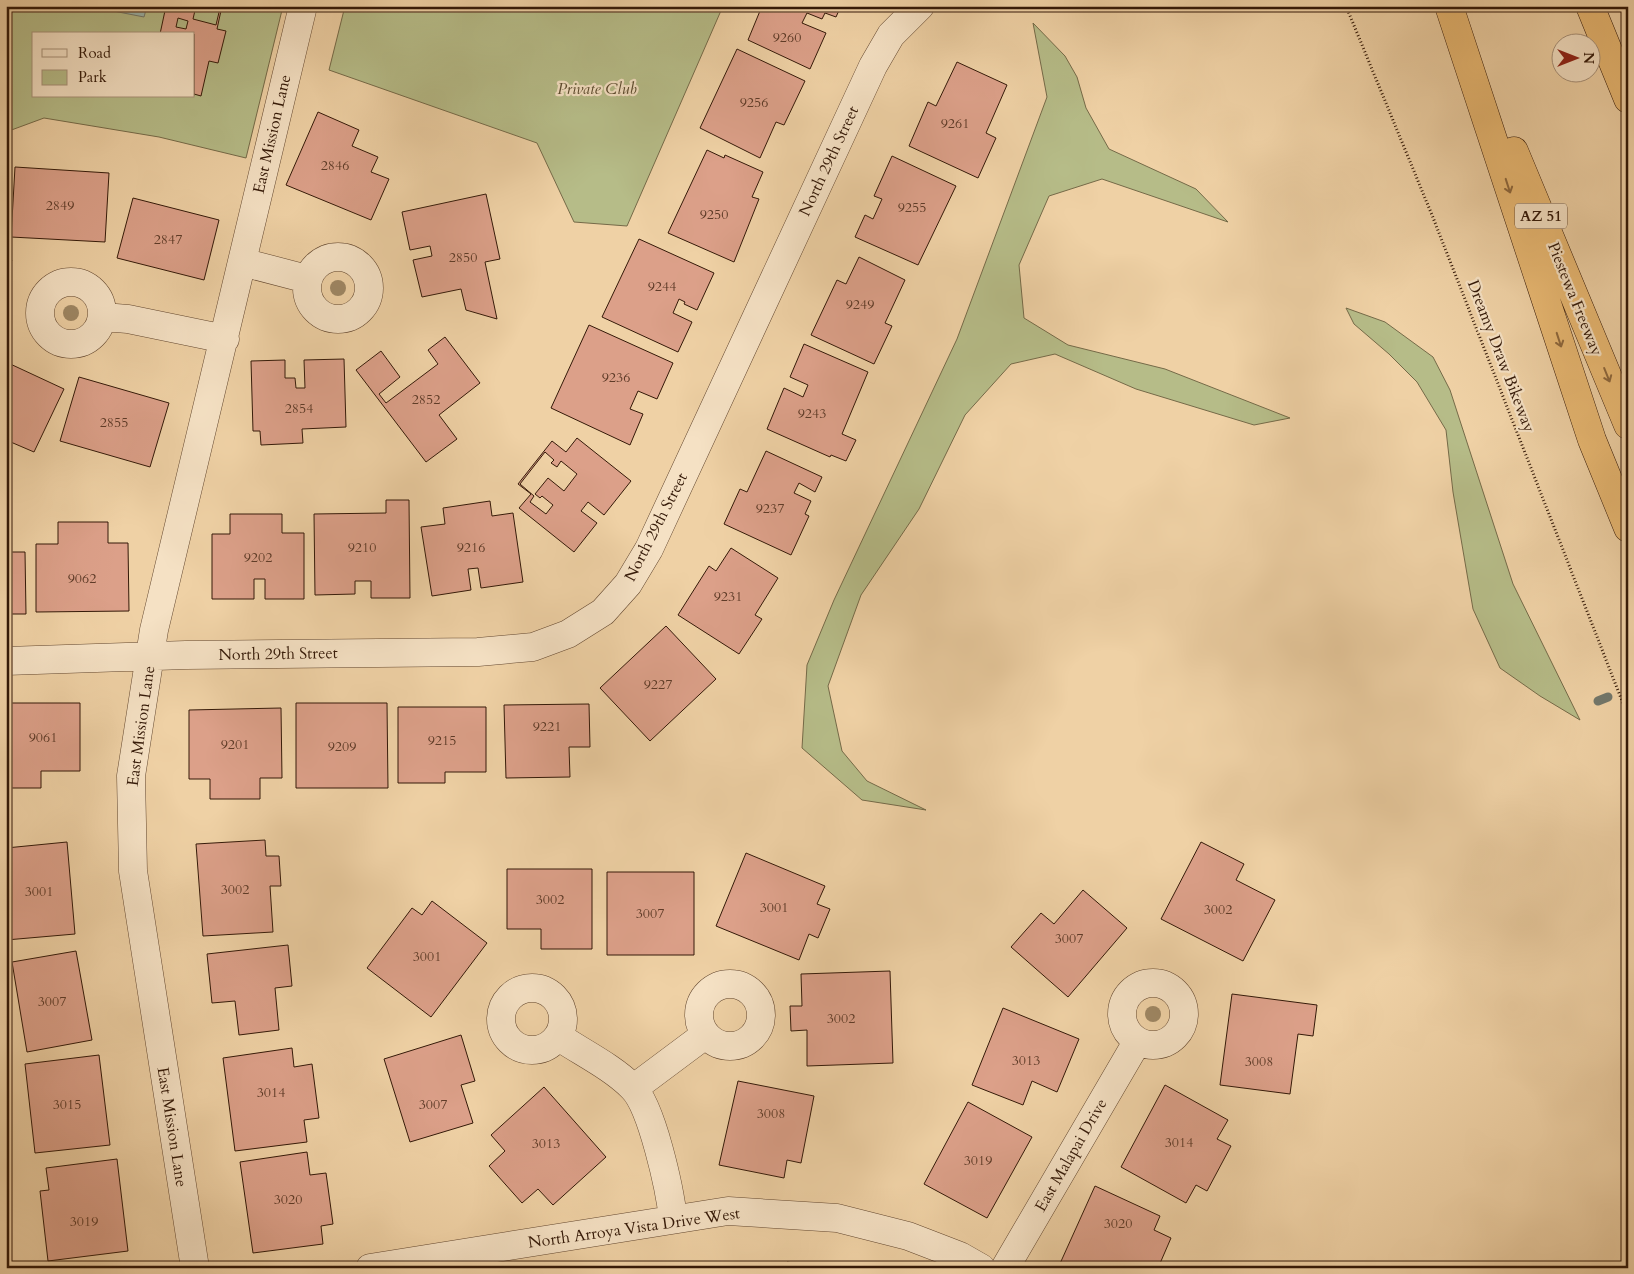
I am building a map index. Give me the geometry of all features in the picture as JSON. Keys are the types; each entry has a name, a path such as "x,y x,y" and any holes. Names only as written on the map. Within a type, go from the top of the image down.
{"highway":[{"path":"1449,6 1592,440 1628,528"},
{"name":"Piestewa Freeway","path":"1454,6 1628,425"},
{"path":"1590,6 1628,98"}],"street":[{"name":"East Mission Lane","path":"195,1268 132,871 131,776 154,630 303,6"},
{"name":"North 29th Street","path":"6,661 478,652 533,647 568,634 603,612 628,584 649,549 873,66 891,35 920,6"},
{"path":"242,262 308,279"},
{"path":"102,317 146,322 225,339"},
{"path":"634,1088 705,1035"},
{"path":"559,1037 634,1088 651,1124 670,1192 673,1219"},
{"name":"East Malapai Drive","path":"1005,1268 1137,1042"},
{"name":"North Arroya Vista Drive West","path":"370,1268 728,1211 836,1218 908,1236 960,1256 981,1268"}],"path":[{"name":"Dreamy Draw Bikeway","path":"1346,6 1432,215 1628,716"}],"green space":[{"path":"6,6 283,6 246,158 159,137 44,118 6,132"},
{"name":"Private Club","path":"345,6 723,6 627,226 574,222 537,143 329,70"},
{"path":"1033,23 1065,56 1077,77 1086,108 1109,149 1196,189 1228,222 1102,179 1049,196 1019,265 1024,318 1068,345 1165,369 1290,418 1254,425 1136,389 1055,354 1011,364 965,415 919,509 861,595 828,686 842,751 867,781 926,810 862,800 802,748 807,665 834,600 957,339 1047,97"},
{"path":"1346,308 1385,322 1433,357 1450,390 1513,584 1580,720 1540,696 1500,668 1473,609 1453,492 1446,430 1417,382 1389,354 1354,324"}],"water":[{"path":"101,6 147,6 144,17 103,9"}],"building":[{"path":"166,6 196,6 193,19 216,25 220,8 212,6 222,6 217,29 226,31 218,63 209,61 201,96 195,94 195,32 160,32","holes":["178,18 188,21 186,29 176,27"]},
{"path":"762,6 841,6 836,17 825,13 822,19 807,13 802,23 826,33 810,69 748,40"},
{"path":"737,49 805,81 784,125 776,122 760,158 700,128"},
{"path":"957,62 1007,85 986,133 996,138 978,178 909,146 928,102 936,106"},
{"path":"318,112 359,130 352,146 378,157 371,172 389,179 371,220 286,185"},
{"path":"707,150 724,158 725,155 763,172 752,197 759,199 734,262 668,233"},
{"path":"892,156 956,186 918,265 855,237 865,215 873,219 882,199 874,196"},
{"path":"15,167 109,173 105,242 11,237"},
{"path":"486,194 500,259 485,262 497,319 466,310 461,289 422,297 413,260 432,256 430,246 410,250 402,212"},
{"path":"133,198 219,220 204,280 117,258"},
{"path":"639,239 714,273 697,310 684,304 685,302 679,299 673,313 692,322 678,352 602,317"},
{"path":"6,257 12,260 6,272"},
{"path":"859,257 905,280 885,323 892,326 874,364 811,335 837,280 846,284"},
{"path":"589,325 673,363 657,399 638,391 630,409 643,414 630,445 551,408"},
{"path":"445,337 480,383 439,415 457,439 426,462 356,370 381,351 400,377 379,394 386,403 438,364 428,350"},
{"path":"804,344 868,372 842,434 856,440 846,461 831,455 830,457 767,429 784,388 803,397 808,385 790,377"},
{"path":"344,359 346,427 302,429 303,443 261,445 260,431 253,431 251,361 285,360 285,378 295,378 296,388 305,388 304,360"},
{"path":"6,362 64,389 34,452 6,440"},
{"path":"79,377 169,403 150,467 60,441"},
{"path":"577,438 631,481 604,515 588,502 581,511 597,523 574,552 519,508 531,494 518,484 552,441 566,452"},
{"path":"766,451 822,477 815,492 799,483 794,493 811,501 805,514 809,516 791,555 724,524 740,489 747,492"},
{"path":"545,452 554,460 551,463 557,467 561,461 577,474 564,491 548,478 535,494 540,498 542,496 553,505 546,514 530,502 534,496 520,484"},
{"path":"386,500 409,500 410,598 371,598 371,581 355,581 355,594 315,595 314,514 386,513"},
{"path":"490,501 492,516 513,513 523,582 481,588 478,568 468,569 471,590 432,596 421,527 445,524 443,508"},
{"path":"230,514 282,514 282,533 304,533 304,599 265,599 265,579 254,579 254,599 212,599 212,534 230,534"},
{"path":"58,522 108,522 108,543 128,543 129,611 36,612 36,544 58,544"},
{"path":"731,548 778,578 755,615 762,619 739,654 678,615 709,566 716,571"},
{"path":"6,552 25,552 26,614 6,614"},
{"path":"666,626 716,679 650,741 600,688"},
{"path":"6,703 80,703 80,771 41,771 41,788 6,788"},
{"path":"296,703 387,703 388,788 296,788"},
{"path":"589,704 590,747 569,747 570,777 506,778 504,705"},
{"path":"398,707 486,707 486,772 445,772 445,783 398,783"},
{"path":"281,708 282,778 260,778 260,799 210,799 210,779 189,779 189,710"},
{"path":"265,840 266,856 279,856 281,886 270,886 273,932 203,936 196,844"},
{"path":"67,842 75,934 6,940 6,848"},
{"path":"1201,842 1244,864 1236,880 1275,900 1243,961 1161,919"},
{"path":"746,853 825,886 817,904 830,909 818,938 809,934 799,960 716,926"},
{"path":"507,869 592,869 592,949 541,949 541,929 507,929"},
{"path":"607,872 694,872 694,955 607,955"},
{"path":"1083,890 1127,928 1068,997 1011,947 1041,913 1054,924"},
{"path":"432,901 487,943 431,1017 367,968 412,908 422,915"},
{"path":"288,945 292,986 275,988 279,1030 239,1035 235,1001 212,1003 207,954"},
{"path":"76,951 92,1040 27,1052 12,962"},
{"path":"890,971 893,1063 807,1066 807,1030 791,1031 790,1006 802,1006 801,974"},
{"path":"1232,994 1317,1005 1313,1036 1298,1034 1290,1094 1220,1085"},
{"path":"1003,1008 1079,1039 1057,1092 1032,1081 1023,1105 972,1085"},
{"path":"461,1035 475,1081 461,1085 473,1123 410,1142 384,1059"},
{"path":"292,1048 294,1067 312,1064 319,1118 304,1120 307,1142 235,1151 223,1058"},
{"path":"99,1055 110,1145 35,1153 25,1064"},
{"path":"738,1081 814,1096 801,1163 787,1160 784,1178 719,1165"},
{"path":"1165,1085 1228,1120 1217,1139 1231,1146 1207,1191 1196,1185 1186,1203 1121,1167"},
{"path":"544,1087 606,1157 553,1205 538,1189 522,1203 489,1166 505,1151 491,1135"},
{"path":"968,1102 1032,1137 987,1218 924,1184"},
{"path":"307,1152 310,1175 326,1173 333,1224 321,1226 323,1244 253,1253 240,1162"},
{"path":"117,1159 128,1251 48,1261 40,1191 49,1190 46,1168"},
{"path":"1095,1186 1160,1216 1154,1230 1171,1238 1158,1268 1058,1268"},
{"path":"787,1262 814,1266 814,1268 786,1268"},
{"path":"755,1264 756,1268 700,1268"}],"waterway":[{"path":"1598,701 1608,697"}]}
